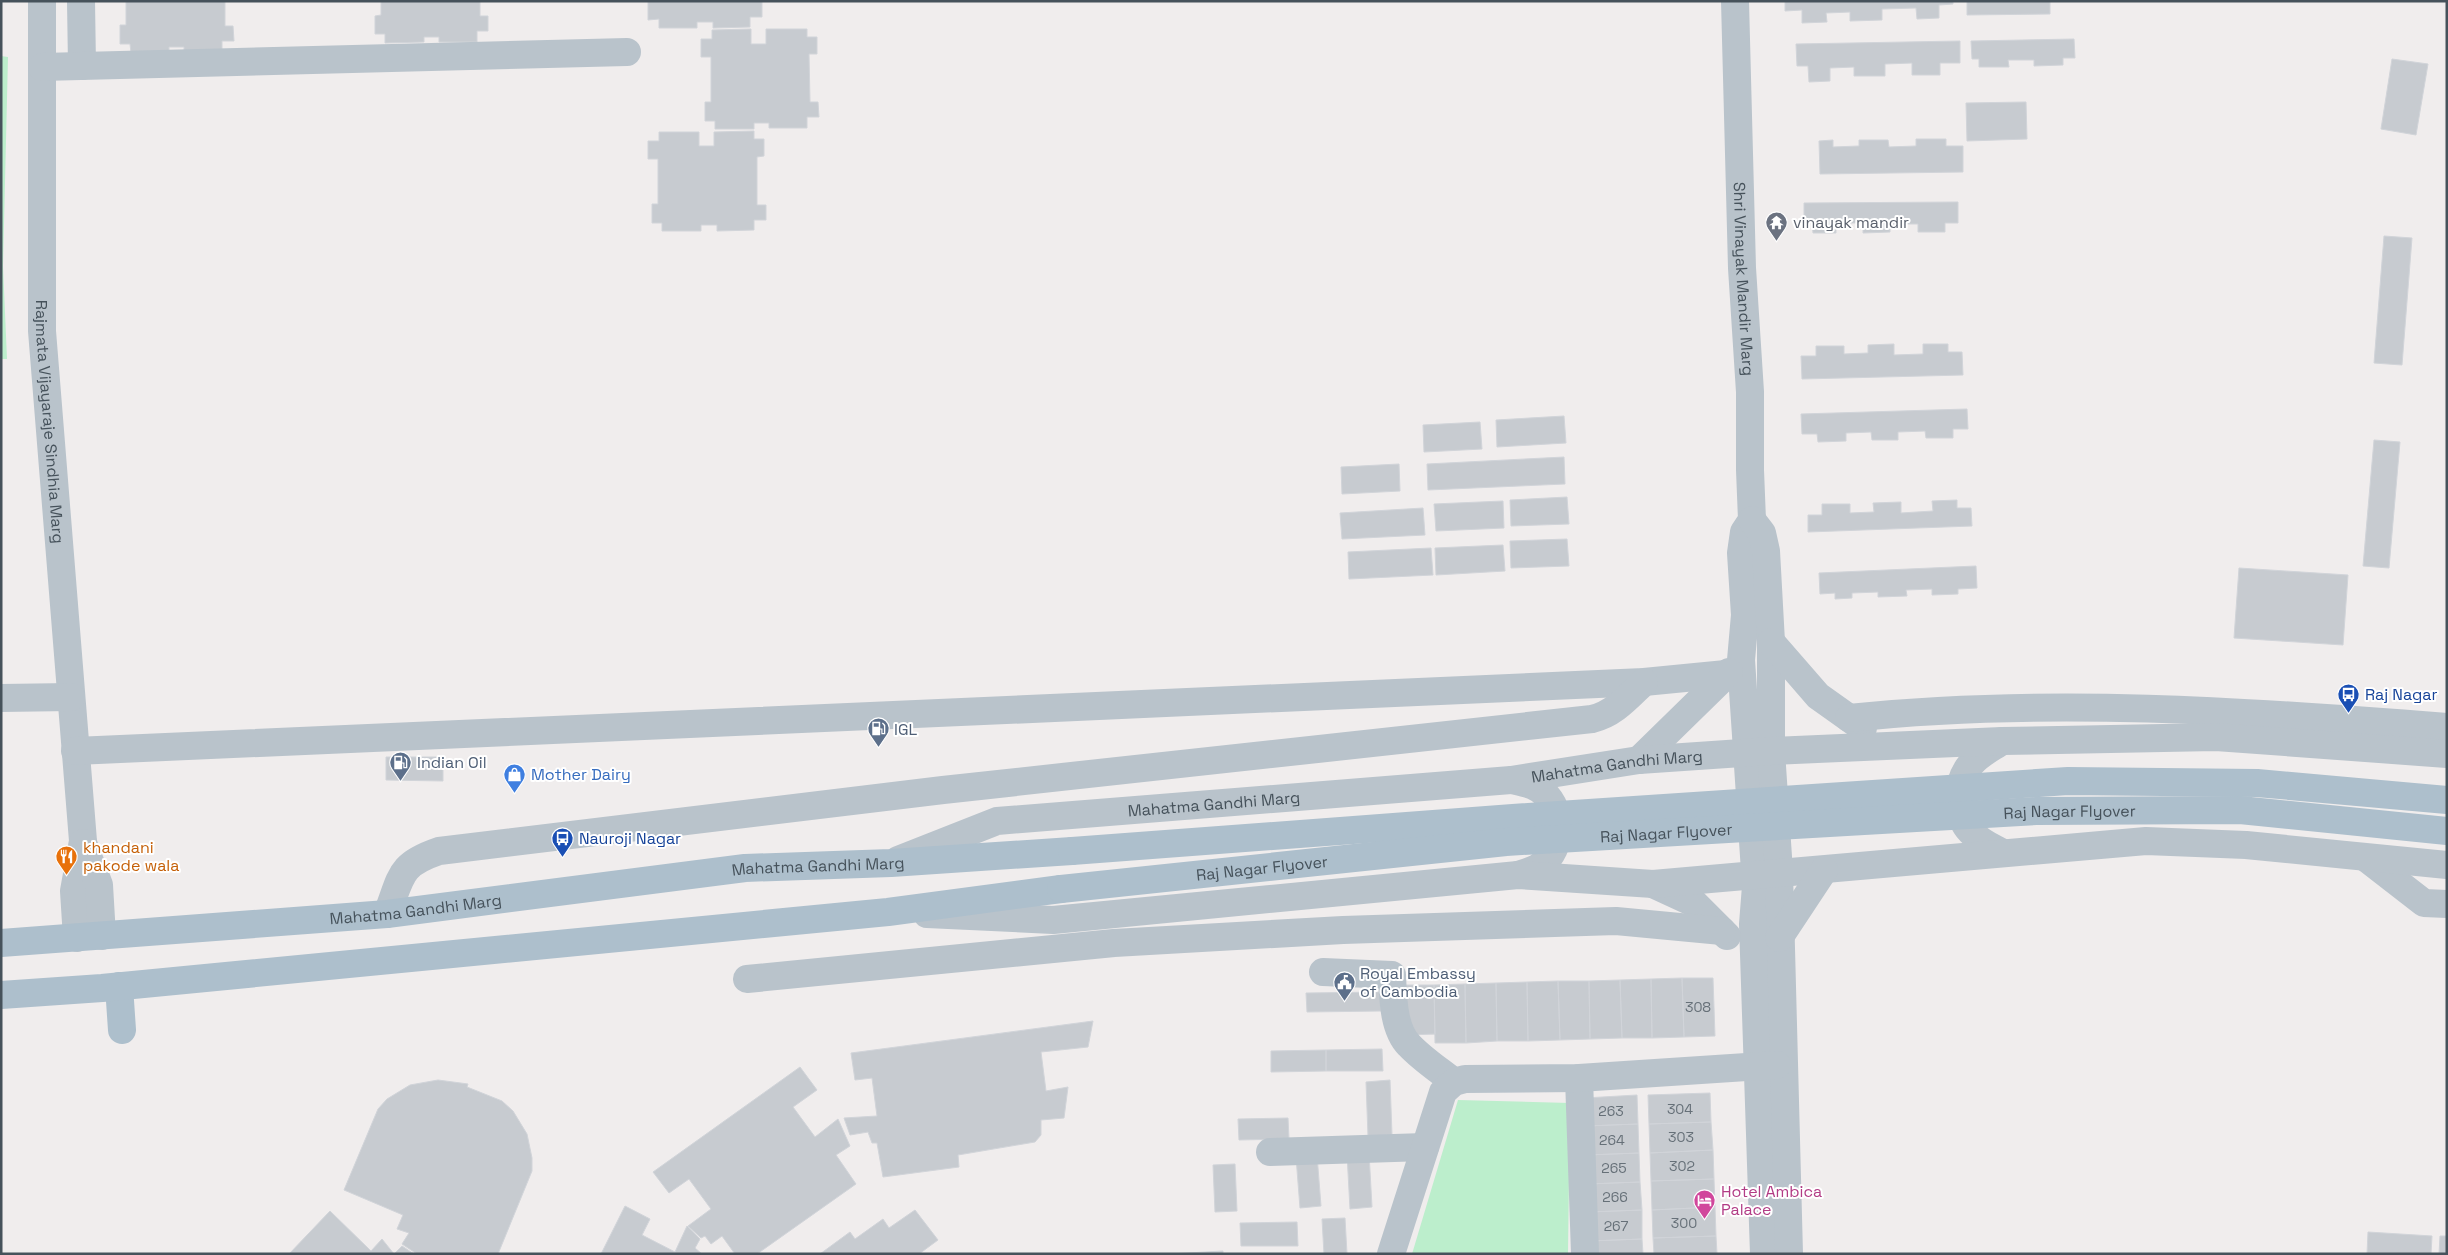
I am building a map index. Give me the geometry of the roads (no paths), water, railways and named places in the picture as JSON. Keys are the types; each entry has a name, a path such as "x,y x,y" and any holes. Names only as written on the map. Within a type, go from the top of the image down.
{"main road":[{"name":"Raj Nagar Flyover","path":"891,863 1513,818 2068,781 2257,783 2447,800"},
{"name":"Raj Nagar Flyover","path":"888,912 1061,889 1506,842 2036,811 2240,810 2447,831"},
{"name":"Mahatma Gandhi Marg","path":"1,943 387,914 745,868 891,863"},
{"path":"1,995 119,986 888,912"},
{"path":"119,986 122,1030"}],"street":[{"name":"Rajmata Vijayaraje Sindhia Marg","path":"42,1 42,331 83,841 74,891 90,937"},
{"path":"81,1 82,66"},
{"name":"Shri Vinayak Mandir Marg","path":"1735,1 1742,268 1750,392 1752,520 1744,532 1741,554 1745,614 1734,667 1759,752"},
{"path":"42,67 627,52"},
{"path":"1752,520 1762,532 1766,551 1771,642 1759,752 1767,873 1779,938 1764,1254"},
{"path":"1771,642 1818,696 1886,745"},
{"path":"75,752 1691,680 1734,667"},
{"path":"1639,760 1734,667"},
{"path":"387,914 406,868 421,857 439,851 943,790 1592,719 1605,716 1613,711 1644,682"},
{"path":"1,698 71,697"},
{"path":"1849,718 1888,714 2080,707 2279,714 2447,727"},
{"name":"Mahatma Gandhi Marg","path":"891,863 997,821 1511,780 1639,760 1886,745 2216,737 2447,754"},
{"path":"2002,741 1972,762 1963,775 1959,790 1960,806 1969,830 1980,841 2003,853"},
{"path":"1511,780 1531,784 1547,796 1557,814 1559,834 1552,853 1538,868 1518,875"},
{"path":"888,912 1053,920 1518,875 1653,884 2146,841 2246,845 2447,865"},
{"path":"2366,858 2424,903 2447,904"},
{"path":"1779,938 1824,870"},
{"path":"1767,873 1753,924 1755,969 1772,1065 1789,1254"},
{"path":"1653,884 1694,903 1722,931 1755,969"},
{"path":"1343,930 1344,892"},
{"path":"747,979 1114,943 1343,930 1616,922 1722,931"},
{"path":"1323,972 1392,975 1393,999 1399,1028 1407,1044 1454,1082"},
{"path":"1391,1254 1443,1092 1454,1082 1466,1079 1580,1078 1772,1065"},
{"path":"1580,1078 1585,1254"},
{"path":"1270,1152 1425,1147"}],"place":[{"name":"vinayak mandir","path":"1777,241"},
{"name":"Raj Nagar","path":"2349,713"},
{"name":"IGL","path":"878,748"},
{"name":"Indian Oil","path":"401,781"},
{"name":"Mother Dairy","path":"515,793"},
{"name":"Nauroji Nagar","path":"563,857"},
{"name":"khandani pakode wala","path":"67,875"},
{"name":"Royal Embassy of Cambodia","path":"1344,1001"},
{"name":"Hotel Ambica Palace","path":"1705,1219"}]}
